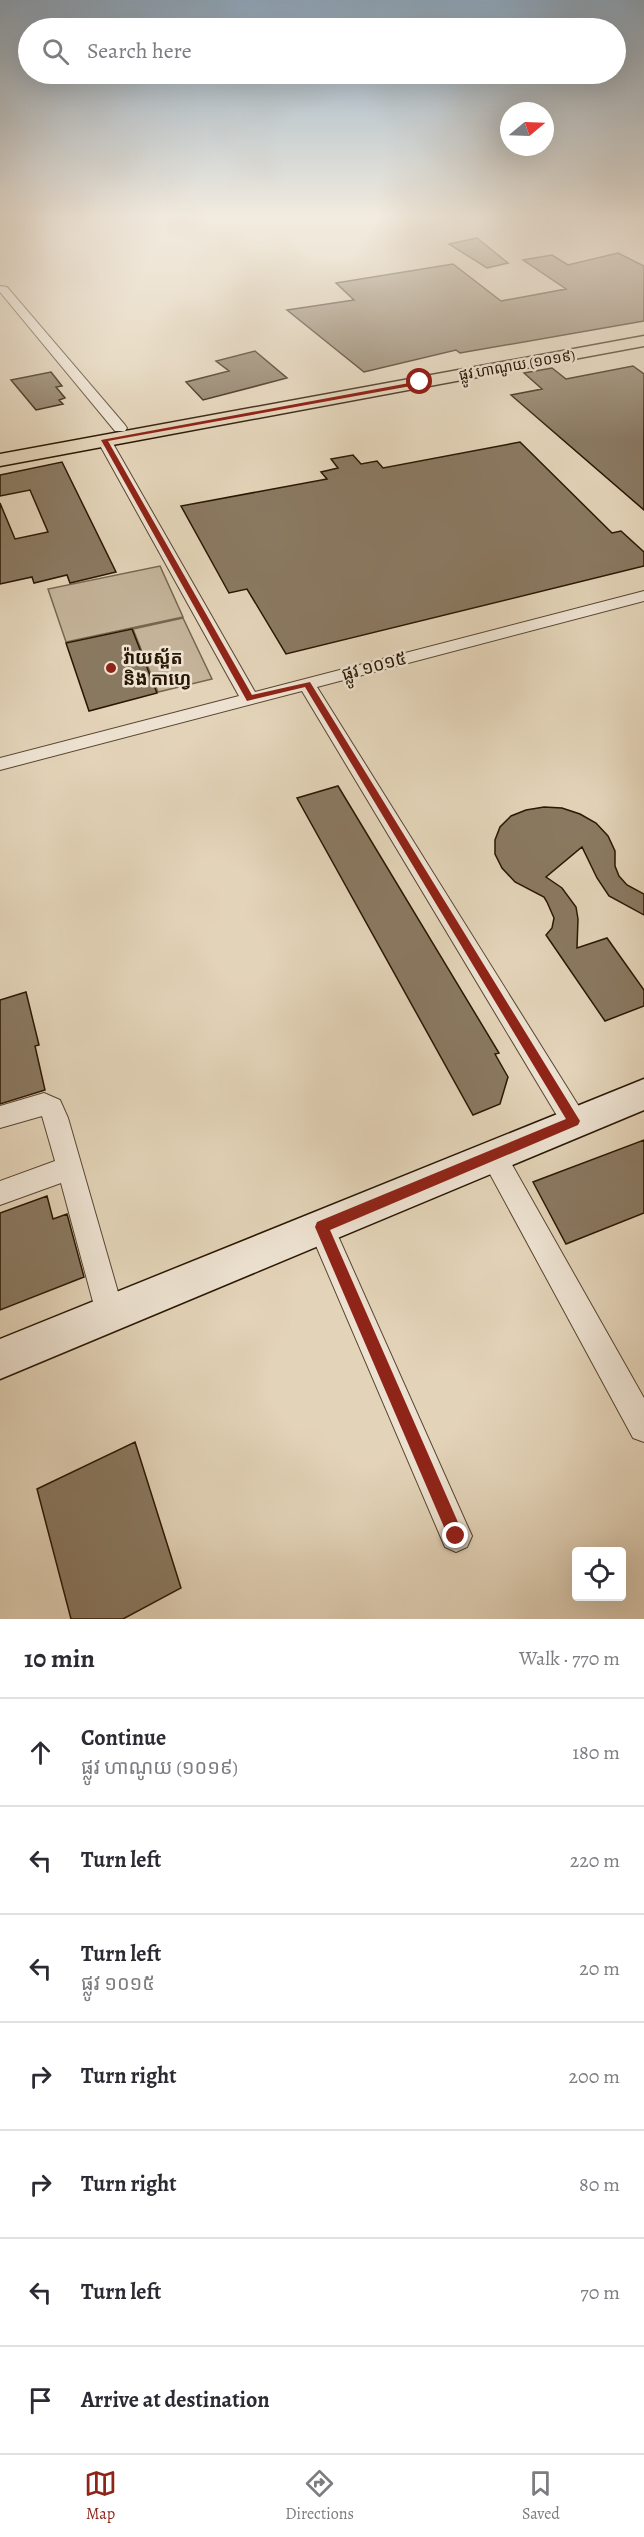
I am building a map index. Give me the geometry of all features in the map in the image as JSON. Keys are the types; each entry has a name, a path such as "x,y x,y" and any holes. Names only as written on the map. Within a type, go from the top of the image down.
{"main road":[{"name":"ផ្លូវ ហាណូយ (១០១៩)","path":"0,460 112,434 644,332"},
{"name":"ផ្លូវ ហាណូយ (១០១៩)","path":"0,450 112,434 644,341"}],"street":[{"path":"3,290 6,302 112,434 250,699"},
{"name":"ផ្លូវ ១០១៥","path":"0,764 644,596"},
{"path":"307,684 574,1121"},
{"path":"0,1359 644,1094"},
{"path":"0,1117 44,1104 51,1108 56,1118 68,1169 110,1313"},
{"path":"493,1155 644,1427"},
{"path":"0,1193 68,1169"},
{"path":"321,1227 456,1536"}],"shaded area":[{"path":"160,566 183,617 66,642 48,589"},
{"path":"183,618 212,679 158,692 133,629"}],"building":[{"path":"343,290 486,290 501,301 563,290 644,290 644,321 460,353 456,350 364,372 287,310 354,300"},
{"path":"255,351 287,378 203,400 186,382 229,371 216,361"},
{"path":"633,366 644,374 644,510 511,395 542,389 524,373 552,368 566,379"},
{"path":"51,372 62,386 56,387 65,398 59,400 63,404 36,410 11,380"},
{"path":"520,442 612,533 621,531 644,552 644,566 286,654 247,589 229,593 181,506 327,479 321,472 338,468 331,459 353,455 361,464 377,461 383,468"},
{"path":"62,462 116,572 70,583 67,575 34,583 32,577 0,584 0,503 15,539 48,532 30,490 0,496 0,475"},
{"name":"វ៉ាយស្ព័ត និង កាហ្វេ","path":"132,629 157,693 89,711 66,643"},
{"path":"338,786 499,1053 495,1054 508,1077 500,1104 473,1115 297,798"},
{"path":"544,807 562,808 596,823 608,836 615,851 615,866 619,876 627,885 644,894 644,915 609,896 597,878 582,847 546,877 562,888 576,907 577,948 607,938 644,990 644,1006 605,1021 546,935 552,928 554,918 544,897 515,882 502,868 495,854 495,840 500,827 511,816 526,810"},
{"path":"26,992 39,1045 35,1046 45,1090 0,1104 0,1000"},
{"path":"644,1140 644,1213 566,1244 533,1182"},
{"path":"47,1196 53,1219 67,1214 84,1277 0,1310 0,1213"},
{"path":"135,1442 181,1588 123,1619 71,1619 37,1489"}],"place":[{"name":"វ៉ាយស្ព័ត និង កាហ្វេ","path":"111,668"}],"route":[{"path":"420,382 104,440 250,699 307,684 574,1121 321,1227 456,1536"}]}
